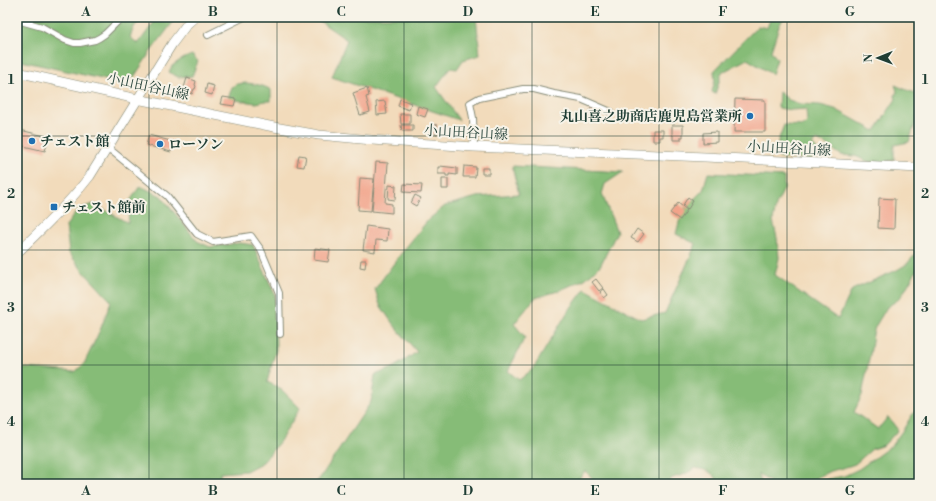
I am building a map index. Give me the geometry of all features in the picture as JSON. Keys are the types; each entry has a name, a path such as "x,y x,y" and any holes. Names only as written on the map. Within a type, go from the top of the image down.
{"main road":[{"path":"17,253 60,211 90,176 172,44 187,24 195,17"},
{"name":"小山田谷山線","path":"17,72 137,99 319,135 474,148 705,157 919,168"}],"street":[{"path":"17,20 42,27 65,40 80,43 99,38 122,17"},
{"path":"208,35 244,17"},
{"path":"474,148 474,118 470,103 479,98 523,89 534,89 581,99 611,112"},
{"path":"108,147 167,196 197,234 213,242 251,236 261,250 279,293 280,334"}],"green space":[{"path":"17,17 143,17 134,27 130,37 138,44 158,17 177,17 151,51 134,77 127,82 120,83 17,60"},
{"path":"315,17 476,17 480,55 463,60 457,69 450,68 436,87 459,120 332,77 347,40"},
{"path":"771,17 784,17 779,26 771,51 777,59 772,74 747,59 723,72 715,94 712,92 715,80 714,71 758,26 767,28"},
{"path":"192,55 198,61 192,76 178,77 169,72 172,66 182,59"},
{"path":"237,84 256,84 271,90 271,101 256,103 228,99 232,87"},
{"path":"895,85 919,94 919,111 909,142 894,145 894,160 869,162 855,156 841,155 817,140 812,144 819,152 811,159 779,158 778,141 784,125 803,126 807,122 806,109 791,110 778,108 779,92 789,100 800,104 820,105 835,109 875,131 896,99 895,96 897,91"},
{"path":"512,166 623,172 605,184 602,194 617,232 600,266 585,279 558,291 535,298 514,324 525,337 508,371 519,380 533,369 567,313 585,289 641,319 665,313 696,244 676,234 682,211 703,190 708,173 784,177 784,189 776,205 773,221 777,238 779,258 775,275 838,319 852,290 897,270 907,264 919,251 919,266 899,299 887,307 875,327 862,395 854,412 878,429 888,417 898,430 884,445 872,449 855,464 830,471 807,484 773,484 758,474 762,484 720,484 710,472 695,468 685,474 672,478 667,484 598,484 585,471 573,484 527,484 522,481 519,484 315,484 371,402 375,375 393,368 417,352 393,324 380,305 375,289 428,220 445,206 477,197 519,194"},
{"path":"140,186 161,196 197,241 210,247 240,243 253,245 275,295 276,350 267,382 280,388 300,408 280,441 263,462 246,471 220,473 220,484 119,484 114,481 114,484 17,484 17,363 25,368 75,372 84,364 101,328 111,301 83,271 69,253 66,226 78,209 94,204 128,223 130,201"},
{"path":"919,407 919,484 820,484 828,479 844,476 859,469 891,446"}],"building":[{"path":"187,78 196,81 196,86 192,94 183,91"},
{"path":"207,84 214,86 212,95 205,93"},
{"path":"367,88 369,96 366,97 370,112 360,115 353,93"},
{"path":"223,97 236,99 234,106 221,104"},
{"path":"400,99 411,103 409,110 398,106"},
{"name":"丸山喜之助商店鹿児島営業所","path":"735,99 765,100 765,132 734,132"},
{"path":"385,101 387,114 377,115 376,102"},
{"path":"418,106 428,109 425,117 416,114"},
{"path":"591,108 599,111 596,119 588,115"},
{"path":"400,114 410,114 410,124 401,124"},
{"name":"チェスト館","path":"17,123 21,123 20,130 49,137 45,151 19,145 17,152"},
{"path":"431,124 437,125 437,134 431,134"},
{"path":"401,125 413,125 413,131 402,131"},
{"path":"672,125 683,125 683,137 681,137 681,140 673,140"},
{"path":"653,130 663,130 663,137 660,137 660,141 653,141"},
{"path":"717,132 717,142 703,143 703,133"},
{"name":"ローソン","path":"149,135 174,142 171,152 146,145"},
{"path":"299,155 306,156 304,167 297,166"},
{"path":"376,162 388,163 385,203 392,204 392,213 372,211"},
{"path":"440,166 457,168 457,175 449,174 449,176 446,176 446,174 438,174 438,167 441,167"},
{"path":"464,166 476,167 475,177 463,177"},
{"path":"482,168 489,168 489,174 482,174"},
{"path":"360,178 374,179 371,211 358,210"},
{"path":"442,179 448,179 448,189 442,189"},
{"path":"404,184 422,185 421,193 403,192"},
{"path":"389,185 396,186 395,200 388,199"},
{"path":"415,195 421,198 416,206 411,203"},
{"path":"688,197 693,201 688,209 683,205"},
{"path":"879,198 895,199 894,229 878,228"},
{"path":"678,203 687,210 680,220 670,213"},
{"path":"366,226 388,229 387,241 376,240 375,252 363,250"},
{"path":"637,229 644,234 638,242 631,238"},
{"path":"315,248 330,250 328,262 314,260"},
{"path":"361,260 366,260 365,268 360,267"},
{"path":"596,279 603,288 599,291 592,282"},
{"path":"604,289 608,295 604,298 600,292"}],"place":[{"name":"丸山喜之助商店鹿児島営業所","path":"750,116"},
{"name":"チェスト館","path":"32,141"},
{"name":"ローソン","path":"160,144"},
{"name":"チェスト館前","path":"54,207"}]}
